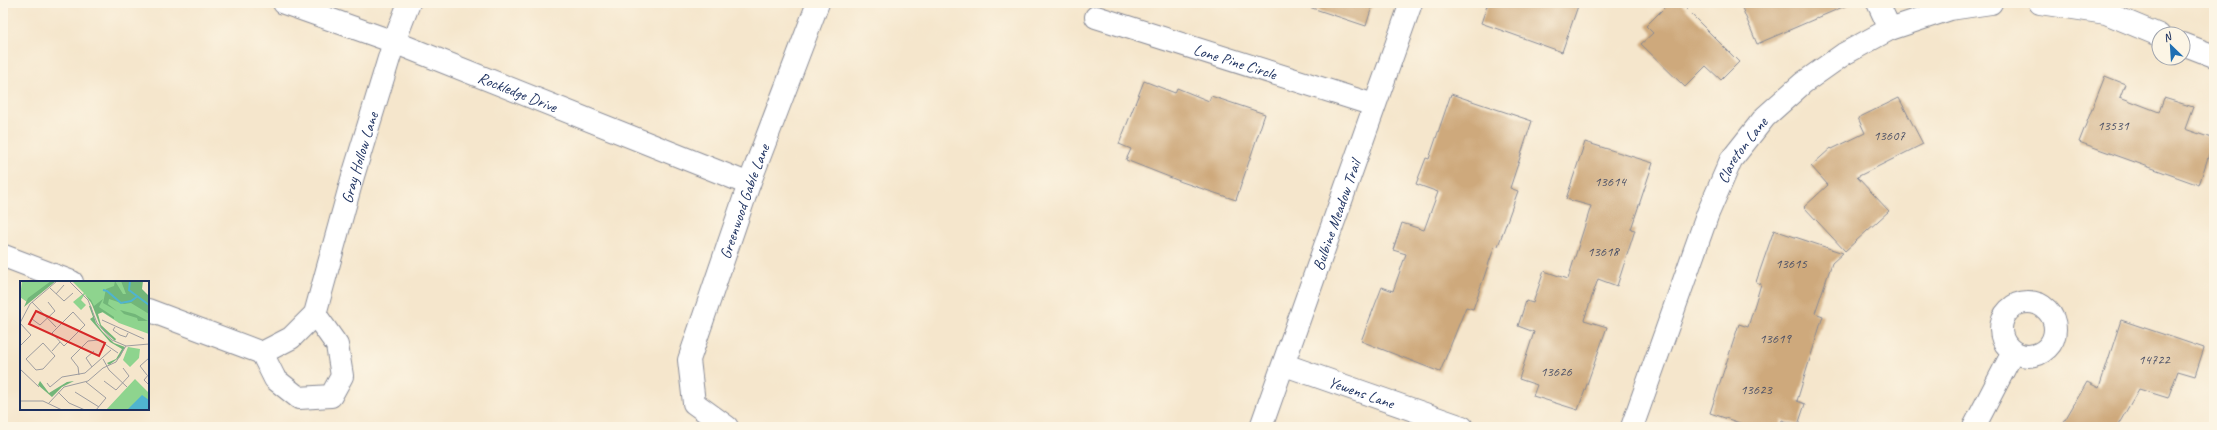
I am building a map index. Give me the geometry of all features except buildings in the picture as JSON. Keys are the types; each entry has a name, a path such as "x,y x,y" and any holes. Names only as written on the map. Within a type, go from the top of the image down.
{"street":[{"name":"Rockledge Drive","path":"284,3 394,42 750,184"},
{"name":"Gray Hollow Lane","path":"262,353 291,338 314,314 352,176 394,42 409,3"},
{"name":"Greenwood Gable Lane","path":"727,427 694,403 689,360 750,184 818,3"},
{"name":"Bulbine Meadow Trail","path":"1261,427 1285,365 1374,105 1411,3"},
{"path":"1878,3 1890,29"},
{"name":"Clareton Lane","path":"1632,427 1708,213 1731,160 1765,117 1803,83 1844,54 1890,29 1950,9 1991,3"},
{"path":"2040,3 2106,13 2151,32"},
{"name":"Lone Pine Circle","path":"1096,17 1374,105"},
{"path":"2191,47 2214,56"},
{"path":"4,256 69,281"},
{"path":"149,310 262,353 274,380 299,398 331,396 342,376 337,345 314,314"},
{"path":"1974,427 2013,352"},
{"name":"Yewens Lane","path":"1285,365 1462,427"}]}
